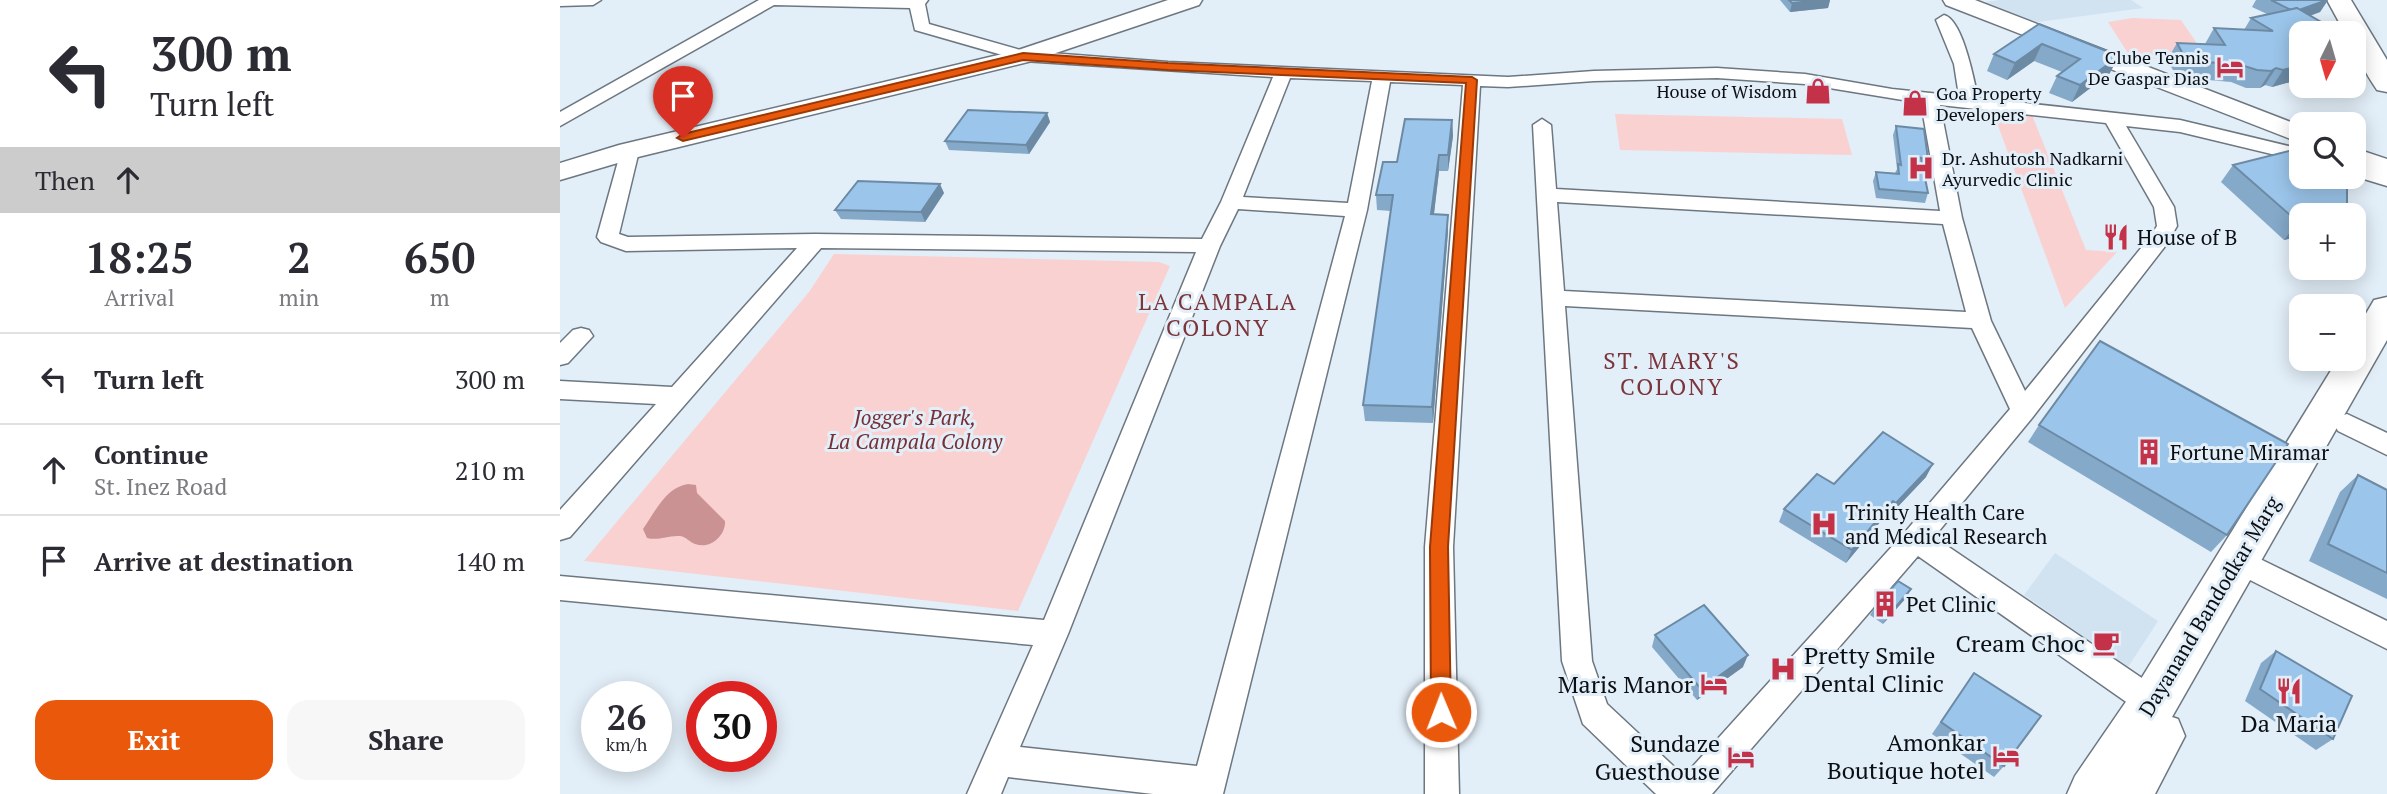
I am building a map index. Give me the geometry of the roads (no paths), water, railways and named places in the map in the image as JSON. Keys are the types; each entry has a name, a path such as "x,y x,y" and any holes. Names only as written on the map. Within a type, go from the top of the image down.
{"main road":[{"path":"560,172 629,151 1023,56 1191,0"},
{"path":"2339,0 2387,85"},
{"path":"2355,0 2387,58"},
{"path":"1949,10 2289,131"},
{"path":"2366,161 2387,169"},
{"name":"Dayanand Bandodkar Marg","path":"2093,794 2153,703 2387,309"},
{"name":"Dayanand Bandodkar Marg","path":"2126,794 2347,424 2387,352"}],"street":[{"path":"560,1 593,0"},
{"path":"560,120 771,0 918,1 921,27 1023,56 1508,82 1594,76 1717,73 1805,79 1892,94 2180,126 2289,152"},
{"path":"1949,10 1969,101"},
{"path":"985,794 997,760 1053,634 1209,246 1231,202 1284,72"},
{"path":"997,760 1207,789 1357,210 1382,76"},
{"path":"1442,794 1439,547 1472,80"},
{"path":"1929,97 1952,218 1980,321 2023,411"},
{"path":"1690,794 1916,539 2023,411 2159,240 2167,226 2164,207 2112,117"},
{"path":"1542,125 1577,661 1594,713 1680,794"},
{"path":"629,151 608,237 626,244 815,241 1164,243 1209,246"},
{"path":"2366,174 2387,180"},
{"path":"1545,195 1952,218"},
{"path":"1231,202 1357,210"},
{"path":"560,529 815,241"},
{"path":"1552,298 1980,321"},
{"path":"560,357 581,336"},
{"path":"560,390 677,396"},
{"path":"2347,424 2387,445"},
{"path":"1916,539 2153,703"},
{"path":"2259,571 2387,636"},
{"path":"560,588 1053,634"}],"place":[{"name":"Clube Tennis De Gaspar Dias","path":"2230,67"},
{"name":"House of Wisdom","path":"1818,91"},
{"name":"Goa Property Developers","path":"1915,103"},
{"name":"Dr. Ashutosh Nadkarni Ayurvedic Clinic","path":"1921,168"},
{"name":"House of B","path":"2116,237"},
{"name":"Fortune Miramar","path":"2149,452"},
{"name":"Trinity Health Care and Medical Research","path":"1824,524"},
{"name":"Pet Clinic","path":"1885,604"},
{"name":"Cream Choc","path":"2106,643"},
{"name":"Pretty Smile Dental Clinic","path":"1783,669"},
{"name":"Maris Manor","path":"1714,684"},
{"name":"Da Maria","path":"2289,691"},
{"name":"Amonkar Boutique hotel","path":"2006,756"},
{"name":"Sundaze Guesthouse","path":"1741,757"}],"district":[{"name":"LA CAMPALA COLONY","path":"1218,314"},
{"name":"ST. MARY'S COLONY","path":"1672,373"}],"park label":[{"name":"Jogger's Park, La Campala Colony","path":"915,429"}]}
